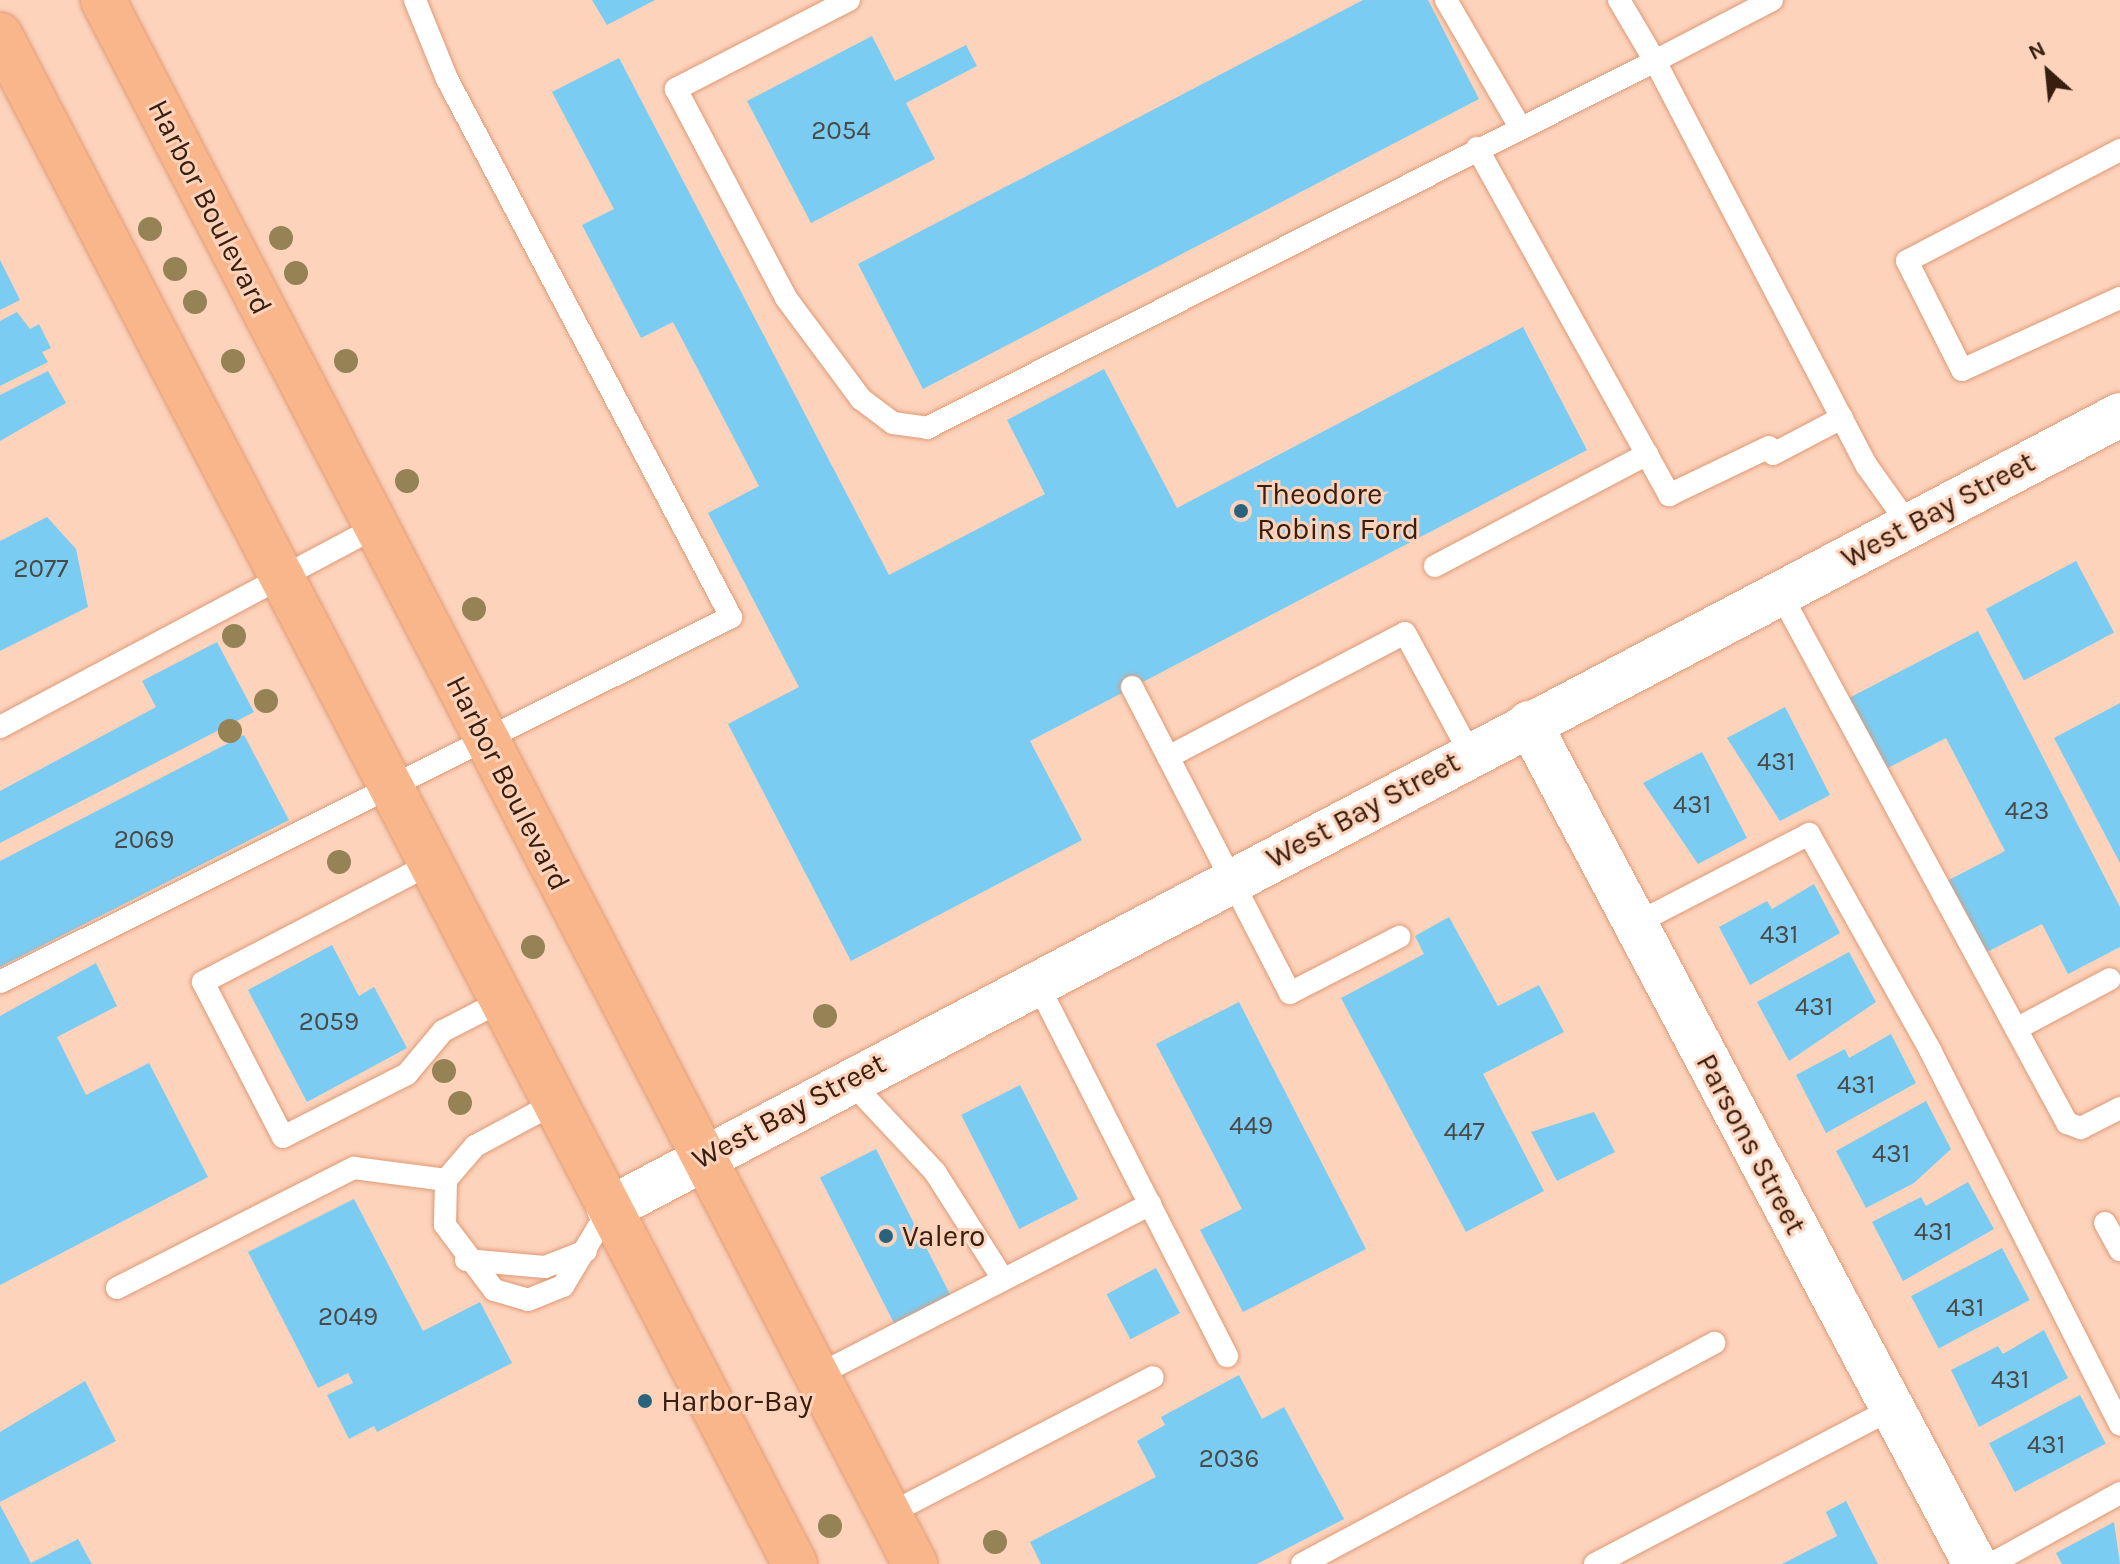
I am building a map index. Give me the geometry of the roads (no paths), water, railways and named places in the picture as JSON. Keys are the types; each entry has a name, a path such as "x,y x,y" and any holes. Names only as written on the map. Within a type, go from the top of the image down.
{"main road":[{"name":"Harbor Boulevard","path":"103,0 915,1564"},
{"path":"0,35 795,1564"}],"street":[{"name":"West Bay Street","path":"609,1209 701,1156 2120,415"},
{"name":"Parsons Street","path":"1529,723 1975,1564"}],"lane":[{"path":"0,982 487,743 731,617 447,79 415,0"},
{"path":"849,0 676,89 786,298 861,399 893,423 927,428 1772,0"},
{"path":"1446,0 1520,127"},
{"path":"1619,0 1655,61 1842,418 1909,525"},
{"path":"1477,148 1669,495 1842,418"},
{"path":"2120,150 1907,261 1962,370 2120,298"},
{"path":"1435,566 1647,454"},
{"path":"0,727 280,575 376,527"},
{"path":"1780,593 2016,1029 2074,1129 2120,1108"},
{"path":"1168,757 1405,633 1470,753"},
{"path":"1132,687 1290,993 1399,937"},
{"path":"1635,924 1809,834 1930,1050 2120,1425"},
{"path":"430,864 203,982 283,1137 407,1074 443,1031 501,1001"},
{"path":"2016,1029 2110,979"},
{"path":"1036,981 1227,1356"},
{"path":"848,1079 935,1172 1003,1279"},
{"path":"555,1103 475,1146 446,1180 445,1225 466,1260 494,1290 528,1300 563,1286 609,1209"},
{"path":"117,1288 354,1168 446,1180"},
{"path":"816,1376 1150,1204"},
{"path":"2105,1223 2120,1250"},
{"path":"466,1260 545,1267 586,1251"},
{"path":"1302,1564 1714,1343"},
{"path":"889,1514 1153,1377"},
{"path":"1595,1564 1891,1409"},
{"path":"1991,1564 2120,1493"}],"place":[{"name":"Theodore Robins Ford","path":"1241,511"},
{"name":"Valero","path":"886,1236"},
{"name":"Harbor-Bay","path":"645,1401"}]}
